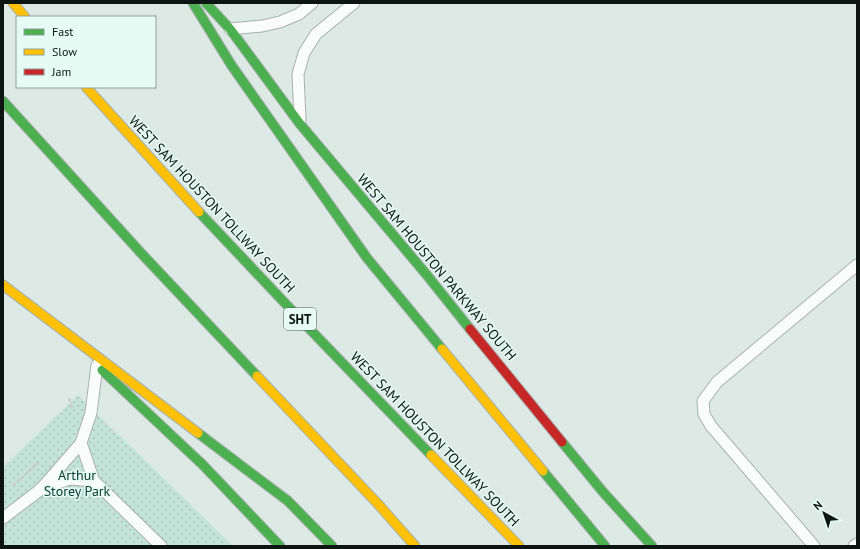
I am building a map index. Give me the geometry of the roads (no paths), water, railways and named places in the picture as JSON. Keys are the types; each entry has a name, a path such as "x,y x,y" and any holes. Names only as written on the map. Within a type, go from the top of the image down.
{"main road":[{"path":"13,3 24,16"},
{"path":"193,3 232,66 367,258 605,546"},
{"name":"WEST SAM HOUSTON PARKWAY SOUTH","path":"206,3 230,29 300,124 426,274 603,492 652,546"},
{"name":"WEST SAM HOUSTON TOLLWAY SOUTH","path":"87,88 142,151 229,245 519,546"},
{"path":"3,101 141,253 378,504 415,546"},
{"path":"3,286 97,365 203,465 280,546"},
{"path":"3,286 288,501 332,546"}],"lane":[{"path":"230,29 262,26 280,22 299,14 312,3"},
{"path":"300,124 298,74 304,53 316,34 354,3"},
{"path":"814,546 711,426 704,414 703,401 717,382 857,264"},
{"path":"3,518 40,490 80,443 90,413 97,365"},
{"path":"80,443 94,481 161,546"},
{"path":"40,490 70,479 94,481"}],"park label":[{"name":"Arthur Storey Park","path":"77,484"}]}
